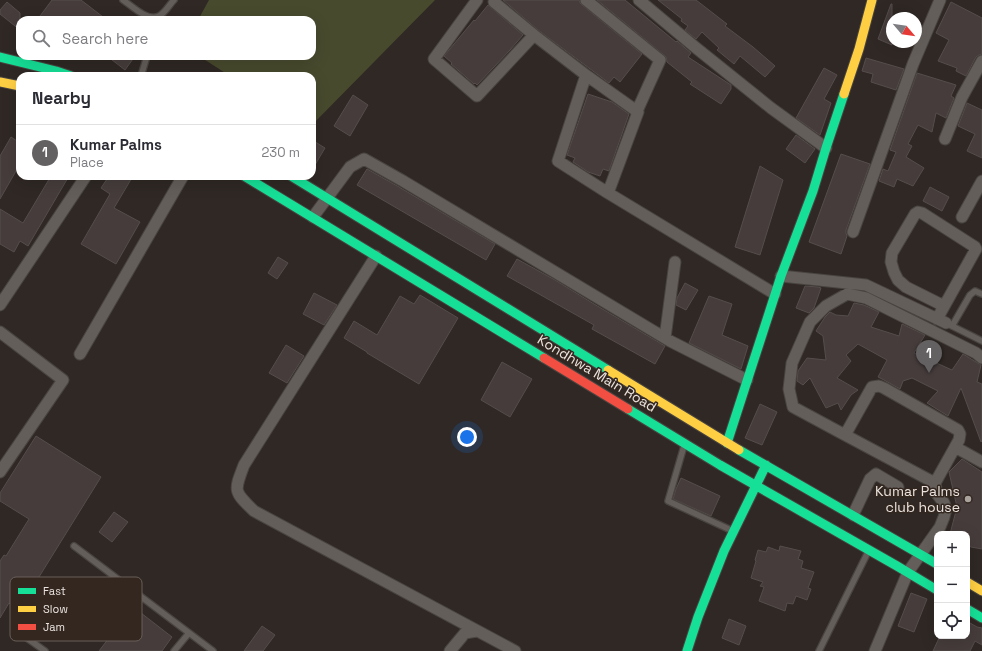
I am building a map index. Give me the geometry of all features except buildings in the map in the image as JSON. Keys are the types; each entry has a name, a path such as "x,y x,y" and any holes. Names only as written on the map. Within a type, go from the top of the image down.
{"main road":[{"path":"727,443 781,276 813,191 859,49 872,0"},
{"path":"0,57 59,72"},
{"path":"0,82 16,85"},
{"name":"Kondhwa Main Road","path":"251,180 756,486 934,588"},
{"name":"Kondhwa Main Road","path":"297,180 727,443 934,562"},
{"path":"687,651 698,617 724,551 766,465"},
{"path":"970,584 982,591"},
{"path":"970,611 982,618"}],"street":[{"path":"477,0 434,59 477,96 534,35"},
{"path":"586,0 660,60 637,111 638,112 608,193"},
{"path":"639,0 695,47 826,148"},
{"path":"853,232 913,64 940,0"},
{"path":"494,2 586,75 637,111"},
{"path":"945,139 962,97 982,61"},
{"path":"586,75 558,161 775,294"},
{"path":"313,217 350,167 364,159 665,338 747,380"},
{"path":"0,305 83,180"},
{"path":"80,354 182,180"},
{"path":"962,217 982,181"},
{"path":"781,276 866,285 945,323 944,306 976,249 922,213 918,212 915,214 892,253 891,262 898,280 906,287 944,306"},
{"path":"376,256 244,465 236,486 240,498 254,511 515,651"},
{"path":"665,338 675,262"},
{"path":"935,483 793,407 789,389 792,363 810,322 826,306 847,294 866,298 982,358"},
{"path":"0,332 63,380 0,472"},
{"path":"845,435 869,390 872,387 878,386 958,430 960,434 959,440 935,483 937,494 944,503 946,509 944,517 940,527 908,572 875,651"},
{"path":"955,447 982,462"},
{"path":"853,515 870,479 876,474 898,487"},
{"path":"450,651 465,633 477,631"}],"lane":[{"path":"123,0 146,16"},
{"path":"160,16 174,0"},
{"path":"142,72 146,60"},
{"path":"982,294 975,291 945,323 982,341"},
{"path":"685,443 668,500 733,531"},
{"path":"74,546 115,577"},
{"path":"819,651 869,550"},
{"path":"142,597 213,651"},
{"path":"174,651 189,633"},
{"path":"31,641 45,651"}],"green space":[{"path":"209,0 435,0 316,121 316,72 224,72 205,60 316,60 316,16 200,16"}],"traffic: fast":[{"path":"0,57 59,72"},
{"path":"727,443 781,276 813,191 844,94"},
{"path":"251,180 544,358"},
{"path":"298,180 608,370"},
{"path":"628,409 720,465 934,588"},
{"path":"739,450 934,562"},
{"path":"687,651 698,617 724,551 766,465"},
{"path":"970,611 982,618"}],"traffic: slow":[{"path":"844,94 859,49 872,0"},
{"path":"0,82 16,85"},
{"path":"608,370 739,450"},
{"path":"970,584 982,591"}],"traffic: jam":[{"path":"544,358 628,409"}],"place":[{"name":"Kumar Palms","path":"929,373"},
{"name":"Kumar Palms club house","path":"968,499"}]}
